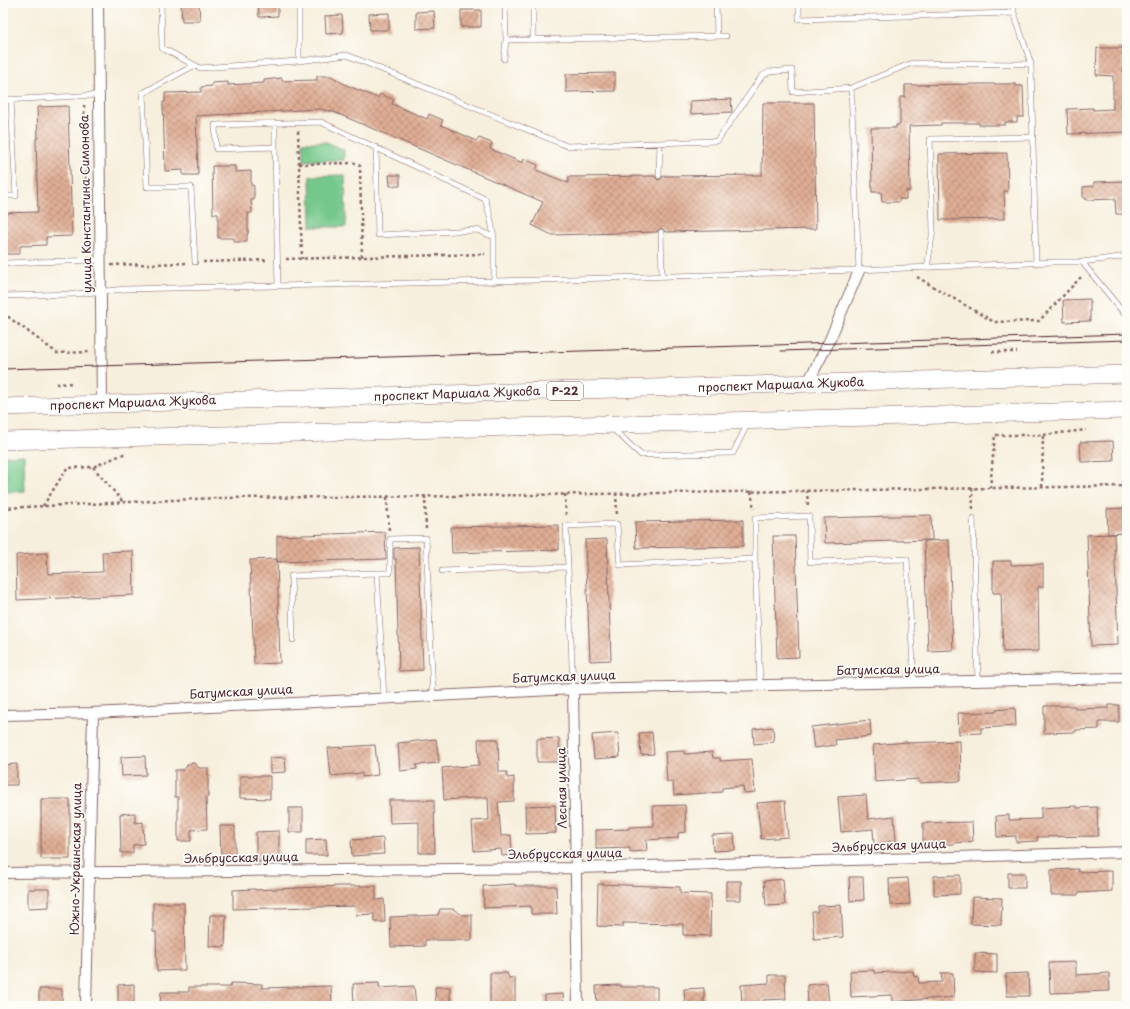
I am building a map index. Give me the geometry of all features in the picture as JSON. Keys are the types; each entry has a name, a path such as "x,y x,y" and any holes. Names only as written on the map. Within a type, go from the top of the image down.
{"highway":[{"name":"проспект Маршала Жукова","path":"3,407 1127,374"},
{"path":"3,440 1127,410"}],"street":[{"name":"улица Константина Симонова","path":"98,3 102,404"},
{"path":"807,384 828,344 859,271"},
{"name":"Батумская улица","path":"3,715 93,713 573,689 1127,678"},
{"name":"Лесная улица","path":"573,689 578,1006"},
{"name":"Южно-Украинская улица","path":"86,1006 93,713"},
{"name":"Эльбрусская улица","path":"3,873 576,868 1127,852"}],"lane":[{"path":"162,3 162,48 200,68 299,61 347,55 567,146 717,141 762,76 769,72 792,70 792,92 851,88 912,63 1031,64"},
{"path":"299,3 299,61"},
{"path":"504,59 506,40 505,3"},
{"path":"716,3 717,36"},
{"path":"799,3 799,19 1014,14"},
{"path":"1013,3 1014,14 1031,64 1036,263"},
{"path":"533,4 533,40"},
{"path":"506,40 726,36"},
{"path":"195,66 143,93 147,187 191,187 195,262"},
{"path":"851,88 859,271"},
{"path":"3,100 98,95"},
{"path":"3,196 16,196 11,100"},
{"path":"275,147 216,149 215,125 321,122 485,199 494,237 494,282"},
{"path":"275,123 278,286"},
{"path":"927,268 933,230 930,139 1032,137"},
{"path":"659,176 660,143"},
{"path":"376,147 378,235 477,230 494,237"},
{"path":"661,232 662,277"},
{"path":"3,296 75,294 126,288 494,282 859,271 1082,262 1127,256"},
{"path":"1082,262 1127,317"},
{"path":"3,263 100,263"},
{"path":"608,424 641,456 733,453 750,420"},
{"path":"760,685 754,518 809,516 810,562 907,558 914,682"},
{"path":"973,518 978,681"},
{"path":"573,689 566,526 617,524 620,565 755,559"},
{"path":"293,640 291,576 390,573 390,539 426,538 433,696"},
{"path":"442,571 568,567"},
{"path":"377,573 384,698"}],"path":[{"path":"533,4 671,3"},
{"path":"84,96 87,221"},
{"path":"298,122 302,259"},
{"path":"299,164 356,163 360,166 362,257"},
{"path":"100,263 195,262 494,253"},
{"path":"902,269 994,322 1038,321 1088,270"},
{"path":"3,313 57,354 89,352"},
{"path":"992,352 1017,352"},
{"path":"56,384 74,383"},
{"path":"990,488 995,435 1043,435 1086,430"},
{"path":"1042,487 1043,435"},
{"path":"42,506 66,468 93,467 130,452"},
{"path":"93,467 123,502"},
{"path":"3,508 216,498 387,497 1127,486"},
{"path":"972,488 973,518"},
{"path":"807,490 809,516"},
{"path":"751,491 754,518"},
{"path":"616,493 617,524"},
{"path":"565,494 566,526"},
{"path":"425,496 426,538"},
{"path":"387,497 390,539"}],"green space":[{"path":"303,142 326,142 344,150 344,160 304,161"},
{"path":"345,175 346,227 311,227 310,176"},
{"path":"24,455 25,491 3,492 3,456"}],"building":[{"path":"181,3 199,3 200,21 182,21"},
{"path":"258,3 278,3 278,16 259,17"},
{"path":"461,10 481,10 481,27 461,27"},
{"path":"434,11 435,28 416,29 416,12"},
{"path":"389,13 389,30 370,30 369,14"},
{"path":"342,15 343,33 326,34 325,16"},
{"path":"1097,48 1123,48 1123,72 1127,72 1127,132 1068,134 1067,109 1113,109 1113,76 1096,75"},
{"path":"615,73 615,91 566,92 566,74"},
{"path":"317,76 331,76 346,85 378,98 380,94 394,100 392,104 427,119 429,114 443,120 441,125 477,141 479,138 492,143 490,149 523,163 524,159 538,165 536,170 568,183 568,177 655,176 659,180 663,176 762,175 763,103 814,103 816,229 665,232 661,228 657,232 552,235 532,225 543,202 334,112 319,109 196,116 198,175 183,175 183,170 165,171 163,102 165,102 165,93 201,92 201,87 212,86 212,83 228,82 228,85 264,83 264,80 282,78 282,81 317,80"},
{"path":"1016,84 1016,86 1023,86 1024,117 1017,117 1017,122 1005,122 1005,125 941,123 941,125 909,126 910,191 906,191 906,199 899,199 899,202 882,202 881,192 872,192 871,128 896,128 896,125 900,125 900,97 905,97 905,85"},
{"path":"731,99 732,112 691,114 690,101"},
{"path":"68,106 72,236 46,237 46,245 20,246 20,254 3,254 3,213 38,212 36,138 38,138 37,107"},
{"path":"1007,153 1008,191 1004,191 1005,219 940,220 939,154"},
{"path":"212,166 235,166 235,172 251,171 251,185 254,186 254,200 251,200 252,213 248,213 247,242 234,242 234,238 218,238 218,214 213,214"},
{"path":"389,175 400,175 400,186 390,186"},
{"path":"1127,181 1127,214 1116,214 1115,199 1086,200 1086,198 1083,198 1083,187 1094,186 1094,182"},
{"path":"1090,299 1090,321 1064,322 1063,300"},
{"path":"1113,441 1114,461 1081,462 1080,442"},
{"path":"1127,508 1127,533 1108,534 1107,509"},
{"path":"931,515 932,540 825,543 824,518"},
{"path":"743,520 743,546 636,548 635,522"},
{"path":"559,525 559,550 452,553 451,527"},
{"path":"385,532 386,559 277,562 277,536"},
{"path":"1114,534 1118,645 1091,646 1087,535"},
{"path":"773,536 795,536 799,657 777,658"},
{"path":"607,539 611,660 590,661 585,540"},
{"path":"949,540 953,650 928,651 924,541"},
{"path":"419,547 423,670 399,671 396,559 394,559 394,548"},
{"path":"133,551 134,595 17,600 16,555 47,553 48,574 103,572 102,552"},
{"path":"277,559 280,663 254,664 250,560"},
{"path":"993,561 1011,561 1011,565 1043,564 1043,587 1038,587 1039,651 1003,652 1001,593 993,593"},
{"path":"1109,705 1119,705 1119,722 1099,722 1099,729 1076,730 1076,732 1044,733 1044,706 1075,706 1075,709 1109,708"},
{"path":"1015,708 1016,726 981,728 981,733 959,734 958,713 996,712 996,710"},
{"path":"870,720 871,736 835,740 836,745 814,748 811,727"},
{"path":"773,727 774,742 754,744 753,729"},
{"path":"652,732 654,754 641,755 639,733"},
{"path":"618,733 620,757 594,759 592,735"},
{"path":"559,738 560,762 537,762 537,739"},
{"path":"436,739 439,763 416,765 417,769 400,771 398,743"},
{"path":"478,739 498,739 499,772 507,772 507,778 514,777 514,801 498,802 501,836 511,835 512,855 502,856 501,849 474,851 472,821 489,820 488,797 444,800 442,768 479,765"},
{"path":"960,741 961,781 919,783 919,779 875,782 873,745 907,742"},
{"path":"375,745 378,775 362,777 362,773 331,776 328,748"},
{"path":"684,751 684,754 712,752 713,758 720,758 720,761 752,759 755,792 744,793 743,786 722,788 722,792 674,795 673,782 667,782 665,752"},
{"path":"145,756 146,775 122,776 121,757"},
{"path":"285,757 286,772 270,773 270,758"},
{"path":"194,763 199,768 208,768 208,797 206,797 207,829 191,830 191,841 178,841 178,797 175,797 175,770 184,770 188,764"},
{"path":"17,764 17,785 3,785 3,765"},
{"path":"240,776 270,776 270,799 240,798"},
{"path":"866,795 868,819 894,816 896,841 874,844 873,829 841,832 838,797"},
{"path":"41,799 70,799 70,859 41,859"},
{"path":"389,800 434,800 435,853 419,853 419,822 390,823"},
{"path":"785,801 788,837 761,839 757,803"},
{"path":"555,805 556,833 526,834 525,806"},
{"path":"685,805 686,832 678,833 678,838 646,840 647,851 630,852 630,848 596,849 596,830 629,829 629,827 654,826 653,806"},
{"path":"1077,806 1077,808 1097,807 1098,836 1037,837 1037,841 1016,842 1016,836 997,837 996,816 1009,815 1009,820 1041,819 1041,808"},
{"path":"289,808 303,808 303,832 289,832"},
{"path":"135,813 135,823 143,822 144,844 133,845 133,853 121,853 120,814"},
{"path":"972,822 973,841 955,844 923,845 923,823"},
{"path":"220,826 235,826 235,856 221,856"},
{"path":"279,831 279,861 256,862 256,832"},
{"path":"734,834 735,850 713,851 712,835"},
{"path":"383,838 384,854 352,856 351,840"},
{"path":"326,839 327,855 306,855 306,840"},
{"path":"1078,869 1078,872 1112,871 1112,891 1078,893 1078,895 1051,895 1051,870"},
{"path":"1008,873 1025,873 1025,888 1008,888"},
{"path":"960,875 960,894 934,895 934,876"},
{"path":"849,877 863,877 864,900 850,901"},
{"path":"908,878 910,904 890,905 889,879"},
{"path":"783,879 785,905 766,906 764,881"},
{"path":"726,881 741,881 741,900 726,900"},
{"path":"515,884 515,886 556,886 557,914 531,914 531,906 484,908 483,886"},
{"path":"598,884 680,887 680,893 711,894 710,936 683,935 683,924 623,923 623,927 597,926"},
{"path":"376,886 376,900 384,899 385,922 375,922 374,914 356,915 355,906 233,909 233,890"},
{"path":"28,889 49,889 49,907 28,908"},
{"path":"972,897 1002,898 1001,925 971,924"},
{"path":"153,903 184,903 185,970 157,971 156,932 153,932"},
{"path":"841,905 843,937 814,939 812,912 818,912 818,906"},
{"path":"440,909 453,909 462,915 472,915 472,940 425,940 425,946 391,947 390,917 438,915"},
{"path":"210,915 226,915 225,947 209,946"},
{"path":"975,953 997,954 997,973 975,972"},
{"path":"1076,962 1076,975 1109,973 1110,991 1050,993 1049,963"},
{"path":"874,970 874,973 913,971 914,977 918,976 919,983 942,982 941,973 953,973 954,997 892,1002 892,995 851,997 850,971"},
{"path":"490,973 507,973 509,978 515,978 515,1006 490,1006"},
{"path":"1028,973 1029,996 1007,996 1006,974"},
{"path":"769,975 785,975 786,999 763,1000 763,1005 742,1006 741,985 769,983"},
{"path":"231,983 262,984 262,988 331,986 332,1006 160,1006 161,992 189,992 189,987 230,987"},
{"path":"379,983 379,988 414,986 416,1006 354,1006 353,984"},
{"path":"827,983 829,1006 808,1006 807,985"},
{"path":"134,984 134,1006 118,1006 118,985"},
{"path":"621,985 621,987 657,987 657,1006 597,1006 596,986"},
{"path":"435,987 450,987 450,1006 436,1006"},
{"path":"704,988 704,1006 685,1006 684,989"},
{"path":"39,989 62,989 62,1006 39,1006"},
{"path":"563,994 564,1006 545,1006 545,995"}],"tram line":[{"path":"3,369 1127,334"},
{"path":"781,351 1127,340"}]}
